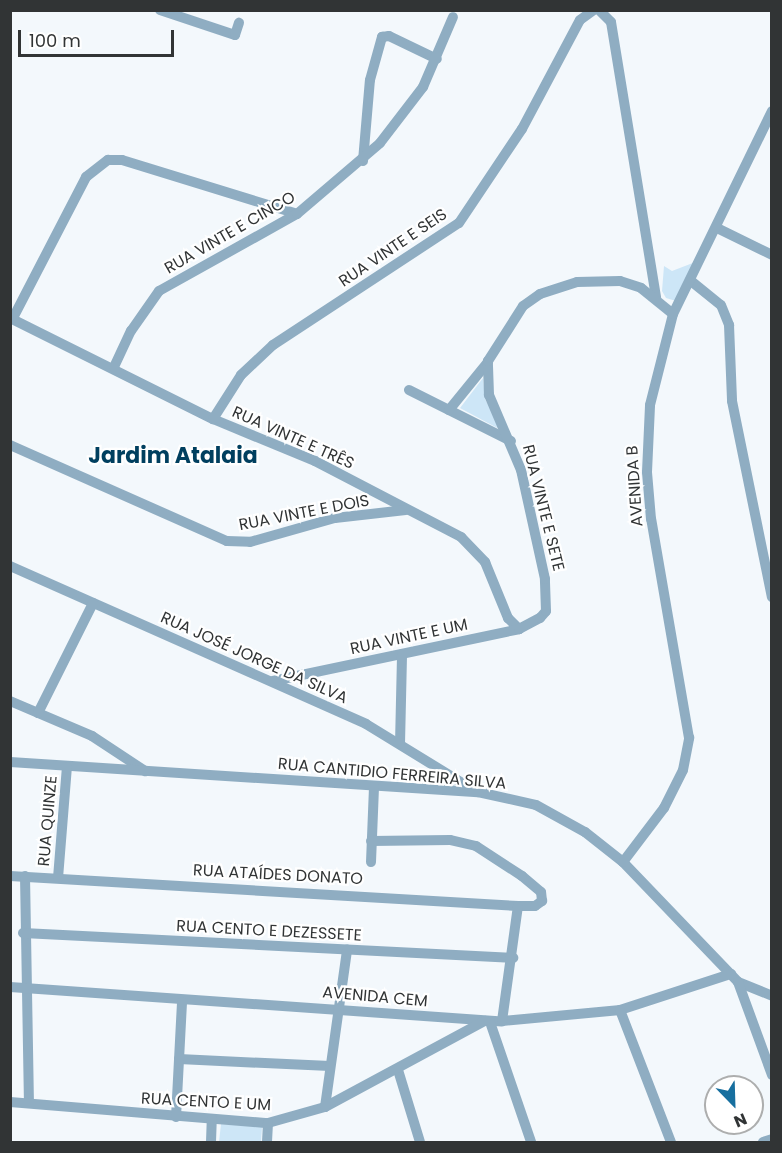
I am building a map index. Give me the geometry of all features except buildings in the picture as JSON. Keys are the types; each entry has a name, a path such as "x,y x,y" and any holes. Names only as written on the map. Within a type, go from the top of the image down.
{"street":[{"path":"160,10 235,35 239,23"},
{"path":"597,10 611,22 656,297"},
{"name":"RUA VINTE E SEIS","path":"213,419 241,375 273,345 459,222 522,129 580,20 597,10"},
{"name":"RUA VINTE E CINCO","path":"114,367 130,331 159,291 297,214 363,161 393,128 437,59 453,17"},
{"path":"363,161 370,80 382,37 389,36 437,59"},
{"name":"AVENIDA B","path":"623,862 664,808 688,753 689,738 651,519 647,472 650,405 673,314 717,228 771,111"},
{"path":"12,318 86,177 108,160 122,160 297,214"},
{"path":"717,228 771,255"},
{"path":"449,410 488,361 523,306 556,288 578,282 620,281 656,297 673,314"},
{"path":"691,281 721,305 729,325 732,401 771,597"},
{"name":"RUA VINTE E TRÊS","path":"12,318 114,367 213,419 315,461 461,537 485,562 508,618 519,630"},
{"name":"RUA VINTE E SETE","path":"488,361 489,395 521,470 546,579 546,611"},
{"path":"410,390 511,442"},
{"name":"RUA VINTE E DOIS","path":"10,445 227,541 250,542 335,518 407,510"},
{"name":"RUA JOSÉ JORGE DA SILVA","path":"10,567 273,681 400,744 478,792"},
{"path":"38,713 93,603"},
{"name":"RUA VINTE E UM","path":"273,681 519,630 534,623 546,611"},
{"path":"400,744 402,654"},
{"path":"10,701 92,736 145,771"},
{"name":"RUA CANTIDIO FERREIRA SILVA","path":"10,762 478,792 536,805 585,832 623,862 735,978 771,996"},
{"name":"RUA QUINZE","path":"58,878 67,767"},
{"path":"371,862 374,786"},
{"name":"RUA ATAÍDES DONATO","path":"10,876 518,906 535,906 542,901 541,892 522,876 476,846 450,840 372,841"},
{"name":"RUA QUINZE","path":"25,876 24,988 29,1103"},
{"path":"502,1021 513,958 518,906"},
{"name":"RUA CENTO E DEZESSETE","path":"24,933 513,958"},
{"path":"325,1107 347,950"},
{"path":"735,978 771,1075"},
{"name":"AVENIDA CEM","path":"10,987 182,1002 339,1008 502,1021 620,1010 735,978"},
{"path":"176,1117 182,1002"},
{"path":"620,1010 670,1143"},
{"path":"487,1021 531,1143"},
{"name":"RUA CENTO E UM","path":"10,1102 268,1123 325,1107 487,1021"},
{"path":"179,1059 330,1066"},
{"path":"398,1070 420,1143"},
{"path":"211,1143 212,1119"},
{"path":"267,1143 268,1123"},
{"path":"763,1143 771,1139"}],"shaded area":[{"path":"698,261 676,301 666,298 662,291 664,266 672,271"},
{"path":"483,378 485,399 501,430 460,408"},
{"path":"221,1124 262,1127 261,1142 219,1142"}],"district":[{"name":"Jardim Atalaia","path":"173,456"}]}
